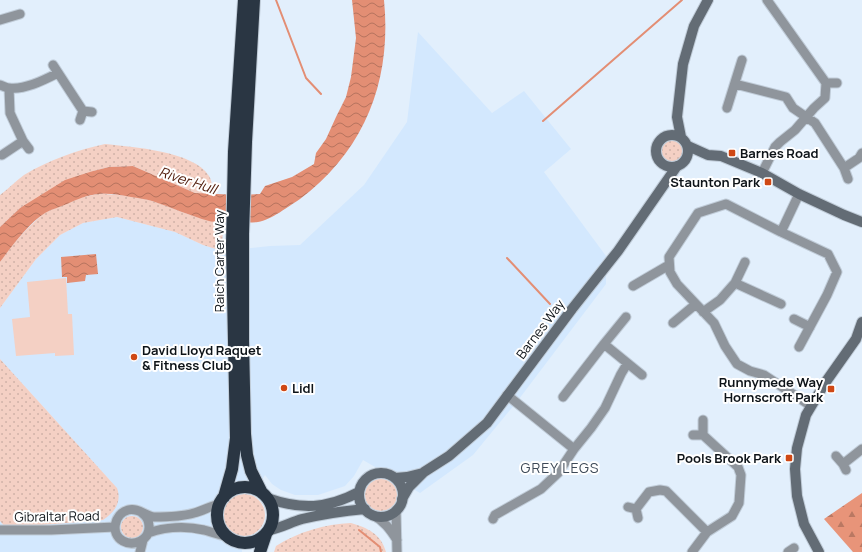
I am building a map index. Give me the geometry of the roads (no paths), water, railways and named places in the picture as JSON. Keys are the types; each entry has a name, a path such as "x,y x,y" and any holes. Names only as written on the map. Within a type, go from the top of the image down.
{"highway":[{"name":"Raich Carter Way","path":"222,500 232,469 236,438 232,245 234,152 244,0"},
{"name":"Raich Carter Way","path":"254,0 246,142 243,234 245,434 247,455 251,472 265,496"},
{"path":"233,552 227,537 220,528 217,516 222,500 235,489 249,488 265,496 272,510 273,517 260,552"},
{"path":"227,537 234,541 248,543 255,542 268,532"}],"street":[{"path":"681,136 677,117 683,64 694,26 708,0"},
{"path":"762,173 780,142 796,130 814,108 825,98 826,83 767,0"},
{"path":"0,20 22,13"},
{"path":"727,108 742,60"},
{"path":"0,85 9,88 28,86 46,80 55,69 88,111 80,120"},
{"path":"826,83 837,83"},
{"path":"735,84 786,97 794,108 815,123 844,168 848,179"},
{"path":"2,155 26,145 10,113 9,88"},
{"path":"666,135 674,134 681,136 686,141 688,146 689,153 687,158 683,163 671,168 665,166 658,158 656,149 659,141 666,135 677,117"},
{"path":"688,146 708,155"},
{"path":"844,168 859,158 862,153"},
{"path":"687,158 708,155 721,156 762,173 799,194 844,215 860,220"},
{"path":"663,188 665,166"},
{"name":"Barnes Way","path":"402,499 410,487 424,472 449,456 487,422 572,309 618,251 677,166"},
{"path":"781,232 799,194"},
{"path":"799,347 827,295 837,272 828,254 726,204 698,213 669,257 670,272 676,284 714,323 725,346 737,364 750,371 764,375 811,406"},
{"path":"704,312 720,300 735,284 746,262"},
{"path":"633,286 669,265"},
{"path":"735,284 781,304"},
{"path":"673,323 696,304"},
{"path":"563,397 626,316"},
{"path":"794,319 810,327"},
{"path":"819,552 804,524 797,496 795,468 797,448 806,415 825,383 859,341 862,322"},
{"path":"604,344 642,375"},
{"path":"493,519 495,515 541,489 558,473 605,408 627,364"},
{"path":"507,395 574,449"},
{"path":"703,420 703,435"},
{"path":"692,552 707,532 732,516 739,503 741,475 738,467 703,435 693,435"},
{"path":"836,456 845,467 862,449"},
{"name":"Barnes Way","path":"395,478 407,477 424,472"},
{"path":"397,540 382,520 369,512 360,501 360,492 364,482 374,474 386,474 395,478 402,488 402,499 396,510 397,540 397,552"},
{"path":"634,511 649,492 660,490 666,491 707,532"},
{"path":"265,496 295,506 317,506 339,502 360,492"},
{"path":"222,500 195,513 180,516 151,517 136,510 129,510 123,512 119,516 115,527 116,534 120,539 132,544 168,529 194,529 227,537"},
{"path":"268,532 300,520 316,516 369,512 385,516 396,510"},
{"path":"140,552 149,526 147,518 142,513"},
{"name":"Gibraltar Road","path":"0,530 51,530 115,527"},
{"path":"125,542 130,552"}],"water":[{"path":"352,0 384,0 385,30 383,58 378,85 369,111 357,136 342,158 323,180 300,199 263,221 233,223 209,221 145,199 111,194 91,195 50,210 39,217 9,249 0,262 0,227 20,208 65,180 93,171 109,167 133,166 195,193 239,195 260,194 265,186 292,177 314,164 316,153 326,139 346,97 351,77 356,38"},
{"path":"96,254 98,274 86,275 85,281 67,283 67,277 62,277 61,257"}],"waterway":[{"path":"276,0 306,78 321,94"},
{"path":"543,121 682,0"},
{"path":"507,258 550,304"},
{"path":"359,530 380,547 381,552"}],"place":[{"name":"Barnes Road","path":"732,153"},
{"name":"Staunton Park","path":"768,182"},
{"name":"David Lloyd Raquet & Fitness Club","path":"134,357"},
{"name":"Lidl","path":"284,388"},
{"name":"Runnymede Way Hornscroft Park","path":"831,389"},
{"name":"Pools Brook Park","path":"789,458"}],"district":[{"name":"GREY LEGS","path":"560,467"}],"water label":[{"name":"River Hull","path":"188,180"}]}
